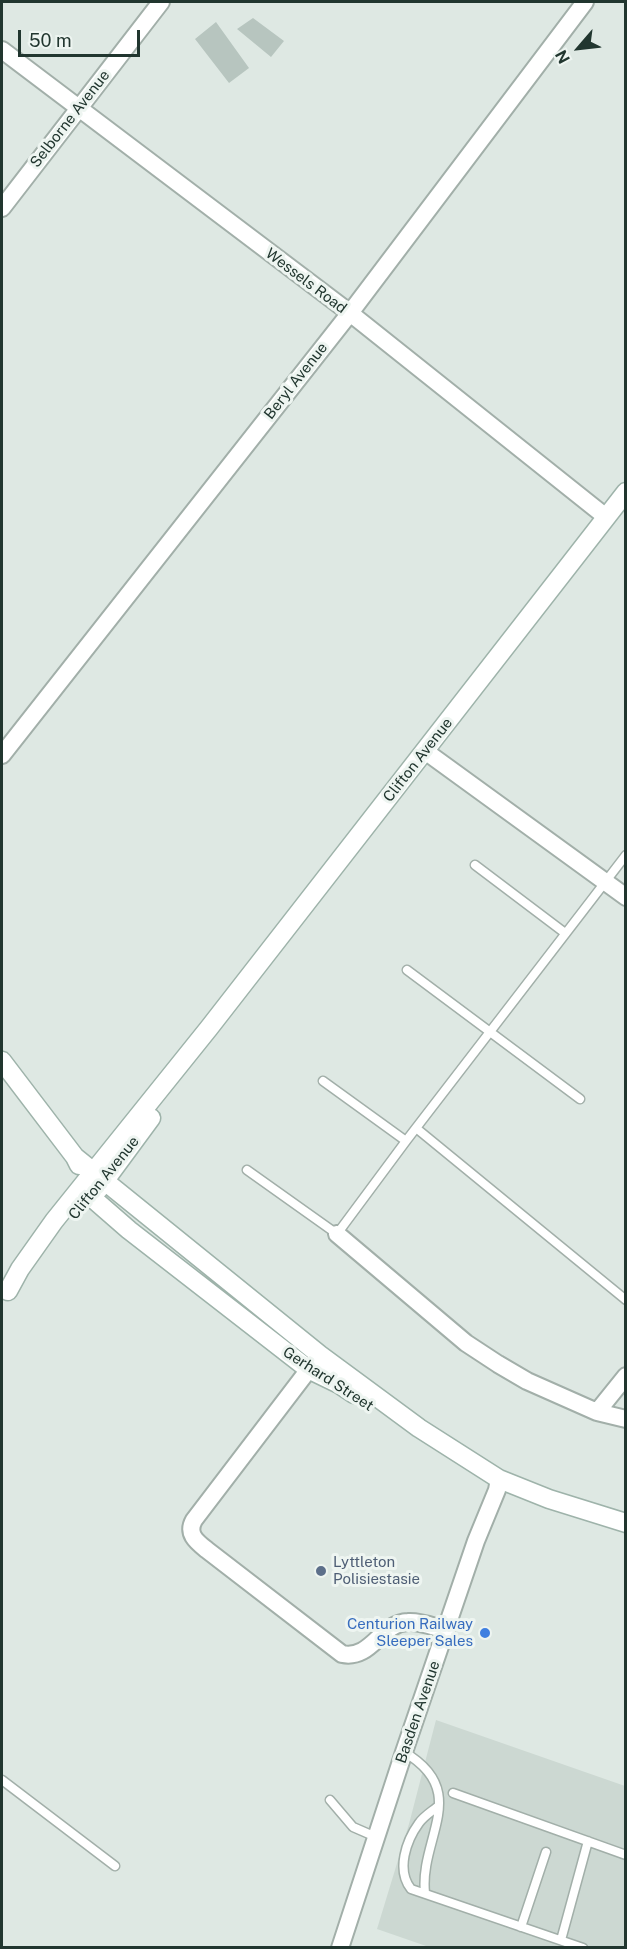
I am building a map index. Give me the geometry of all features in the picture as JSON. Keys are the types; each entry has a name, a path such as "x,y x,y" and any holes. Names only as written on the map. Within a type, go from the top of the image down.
{"street":[{"name":"Selborne Avenue","path":"2,208 161,2"},
{"name":"Beryl Avenue","path":"2,755 350,313 585,2"},
{"name":"Wessels Road","path":"2,50 350,313 606,517"},
{"name":"Clifton Avenue","path":"5,1295 42,1256 94,1182 197,1051 209,1028 626,492"},
{"path":"425,751 626,897"},
{"path":"2,1061 94,1182"},
{"name":"Gerhard Street","path":"94,1182 320,1355 498,1484 626,1522"},
{"name":"Gerhard Street","path":"94,1182 129,1230 308,1369 339,1384 414,1438 498,1484 626,1531"},
{"path":"337,1234 466,1342 527,1381 597,1412 626,1419"},
{"path":"320,1355 194,1520 191,1525 193,1537 342,1654 352,1656 362,1652 398,1623 416,1622 446,1630"},
{"path":"597,1412 626,1376"},
{"name":"Basden Avenue","path":"340,1947 476,1541 498,1484"}],"lane":[{"path":"247,1170 337,1234 626,855"},
{"path":"475,865 565,933"},
{"path":"407,970 580,1099"},
{"path":"323,1081 406,1141"},
{"path":"417,1128 626,1300"},
{"path":"404,1752 417,1760 434,1781 439,1797 437,1825 423,1879 424,1893"},
{"path":"2,1780 115,1866"},
{"path":"453,1793 626,1855"},
{"path":"330,1800 353,1827 376,1837"},
{"path":"437,1807 419,1823 409,1842 403,1866 406,1883 411,1889 583,1947"},
{"path":"561,1940 588,1841"},
{"path":"521,1926 546,1852"}],"shaded area":[{"path":"436,1720 625,1786 625,1947 429,1947 377,1929 409,1824"}],"building":[{"path":"253,18 284,41 271,57 237,29"},
{"path":"216,22 249,68 229,83 195,39"}],"place":[{"name":"Lyttleton Polisiestasie","path":"321,1571"},
{"name":"Centurion Railway Sleeper Sales","path":"485,1633"}]}
